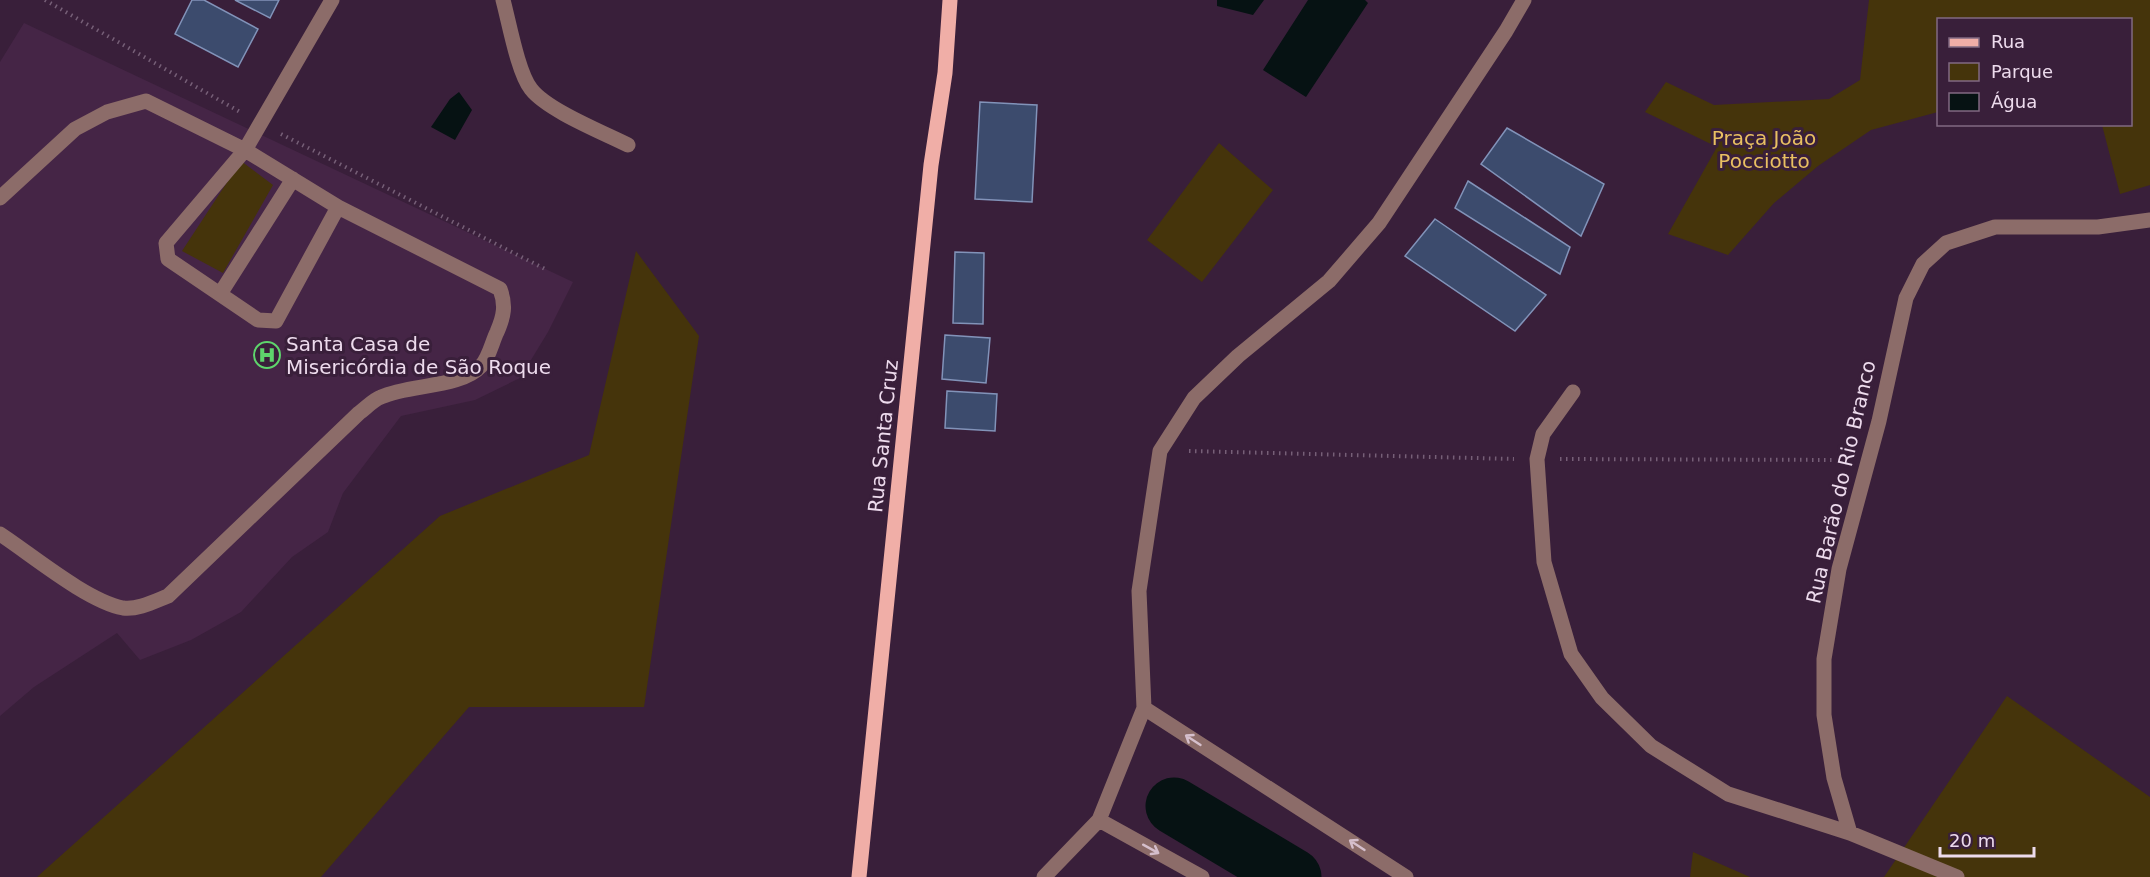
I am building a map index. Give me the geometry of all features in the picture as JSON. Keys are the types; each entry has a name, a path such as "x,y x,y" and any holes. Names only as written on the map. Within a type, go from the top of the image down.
{"main road":[{"name":"Rua Santa Cruz","path":"859,877 931,165 945,74 950,0"}],"street":[{"path":"332,0 245,150 166,243 168,259 258,320 276,321 338,207"},
{"path":"503,0 524,76 530,89 548,104 628,145"},
{"path":"1044,877 1099,820 1144,708 1139,591 1160,451 1194,398 1238,356 1329,281 1379,222 1506,32 1524,0"},
{"path":"0,198 75,129 107,112 146,101 245,150 338,207 500,289 506,303 501,322 482,365 468,375 453,380 414,387 380,397 358,413 168,596 144,605 125,608 98,599 0,534"},
{"path":"220,294 293,179"},
{"name":"Rua Barão do Rio Branco","path":"1850,833 1834,778 1824,715 1824,659 1839,569 1879,421 1905,298 1923,264 1946,243 1995,227 2098,227 2150,220"},
{"path":"1573,392 1543,434 1536,474 1544,562 1571,654 1602,698 1650,746 1728,794 1850,833 1957,877"},
{"path":"1144,708 1406,877"},
{"path":"1099,820 1202,877"}],"path":[{"path":"45,0 260,123 545,269"}],"shaded area":[{"name":"Santa Casa de Misericórdia de São Roque","path":"24,23 573,282 548,332 520,378 475,400 401,416 343,493 328,532 292,557 241,612 191,640 140,660 117,633 34,687 0,716 0,62"}],"green space":[{"name":"Praça João Pocciotto","path":"1869,0 2150,0 2150,185 2120,194 2102,126 2132,126 2132,18 1937,18 1937,112 1871,130 1818,166 1774,203 1728,255 1668,234 1717,147 1645,112 1666,82 1714,105 1829,99 1860,80"},
{"path":"1219,143 1273,190 1202,282 1147,240"},
{"path":"241,161 273,185 223,273 182,251"},
{"path":"636,251 699,336 644,707 469,707 321,877 37,877 440,516 589,455"},
{"path":"2007,696 2150,797 2150,877 1884,877"},
{"path":"1693,852 1750,877 1690,877"}],"water":[{"path":"1217,0 1264,0 1253,15 1217,6"},
{"path":"1308,0 1365,0 1368,3 1306,97 1263,70"},
{"path":"459,92 472,110 455,140 431,127 450,99"}],"building":[{"path":"192,0 204,0 258,29 238,67 175,34"},
{"path":"235,0 279,0 270,18"},
{"path":"980,102 1037,105 1032,202 975,199"},
{"path":"1507,128 1604,184 1581,236 1481,164"},
{"path":"1468,181 1570,247 1560,274 1455,208"},
{"path":"1435,219 1546,295 1515,331 1405,256"},
{"path":"955,252 984,253 983,324 953,323"},
{"path":"945,335 990,338 986,383 942,379"},
{"path":"947,391 997,394 995,431 945,428"}],"waterway":[{"path":"1174,806 1293,877"}],"place":[{"name":"Santa Casa de Misericórdia de São Roque","path":"267,355"}]}
